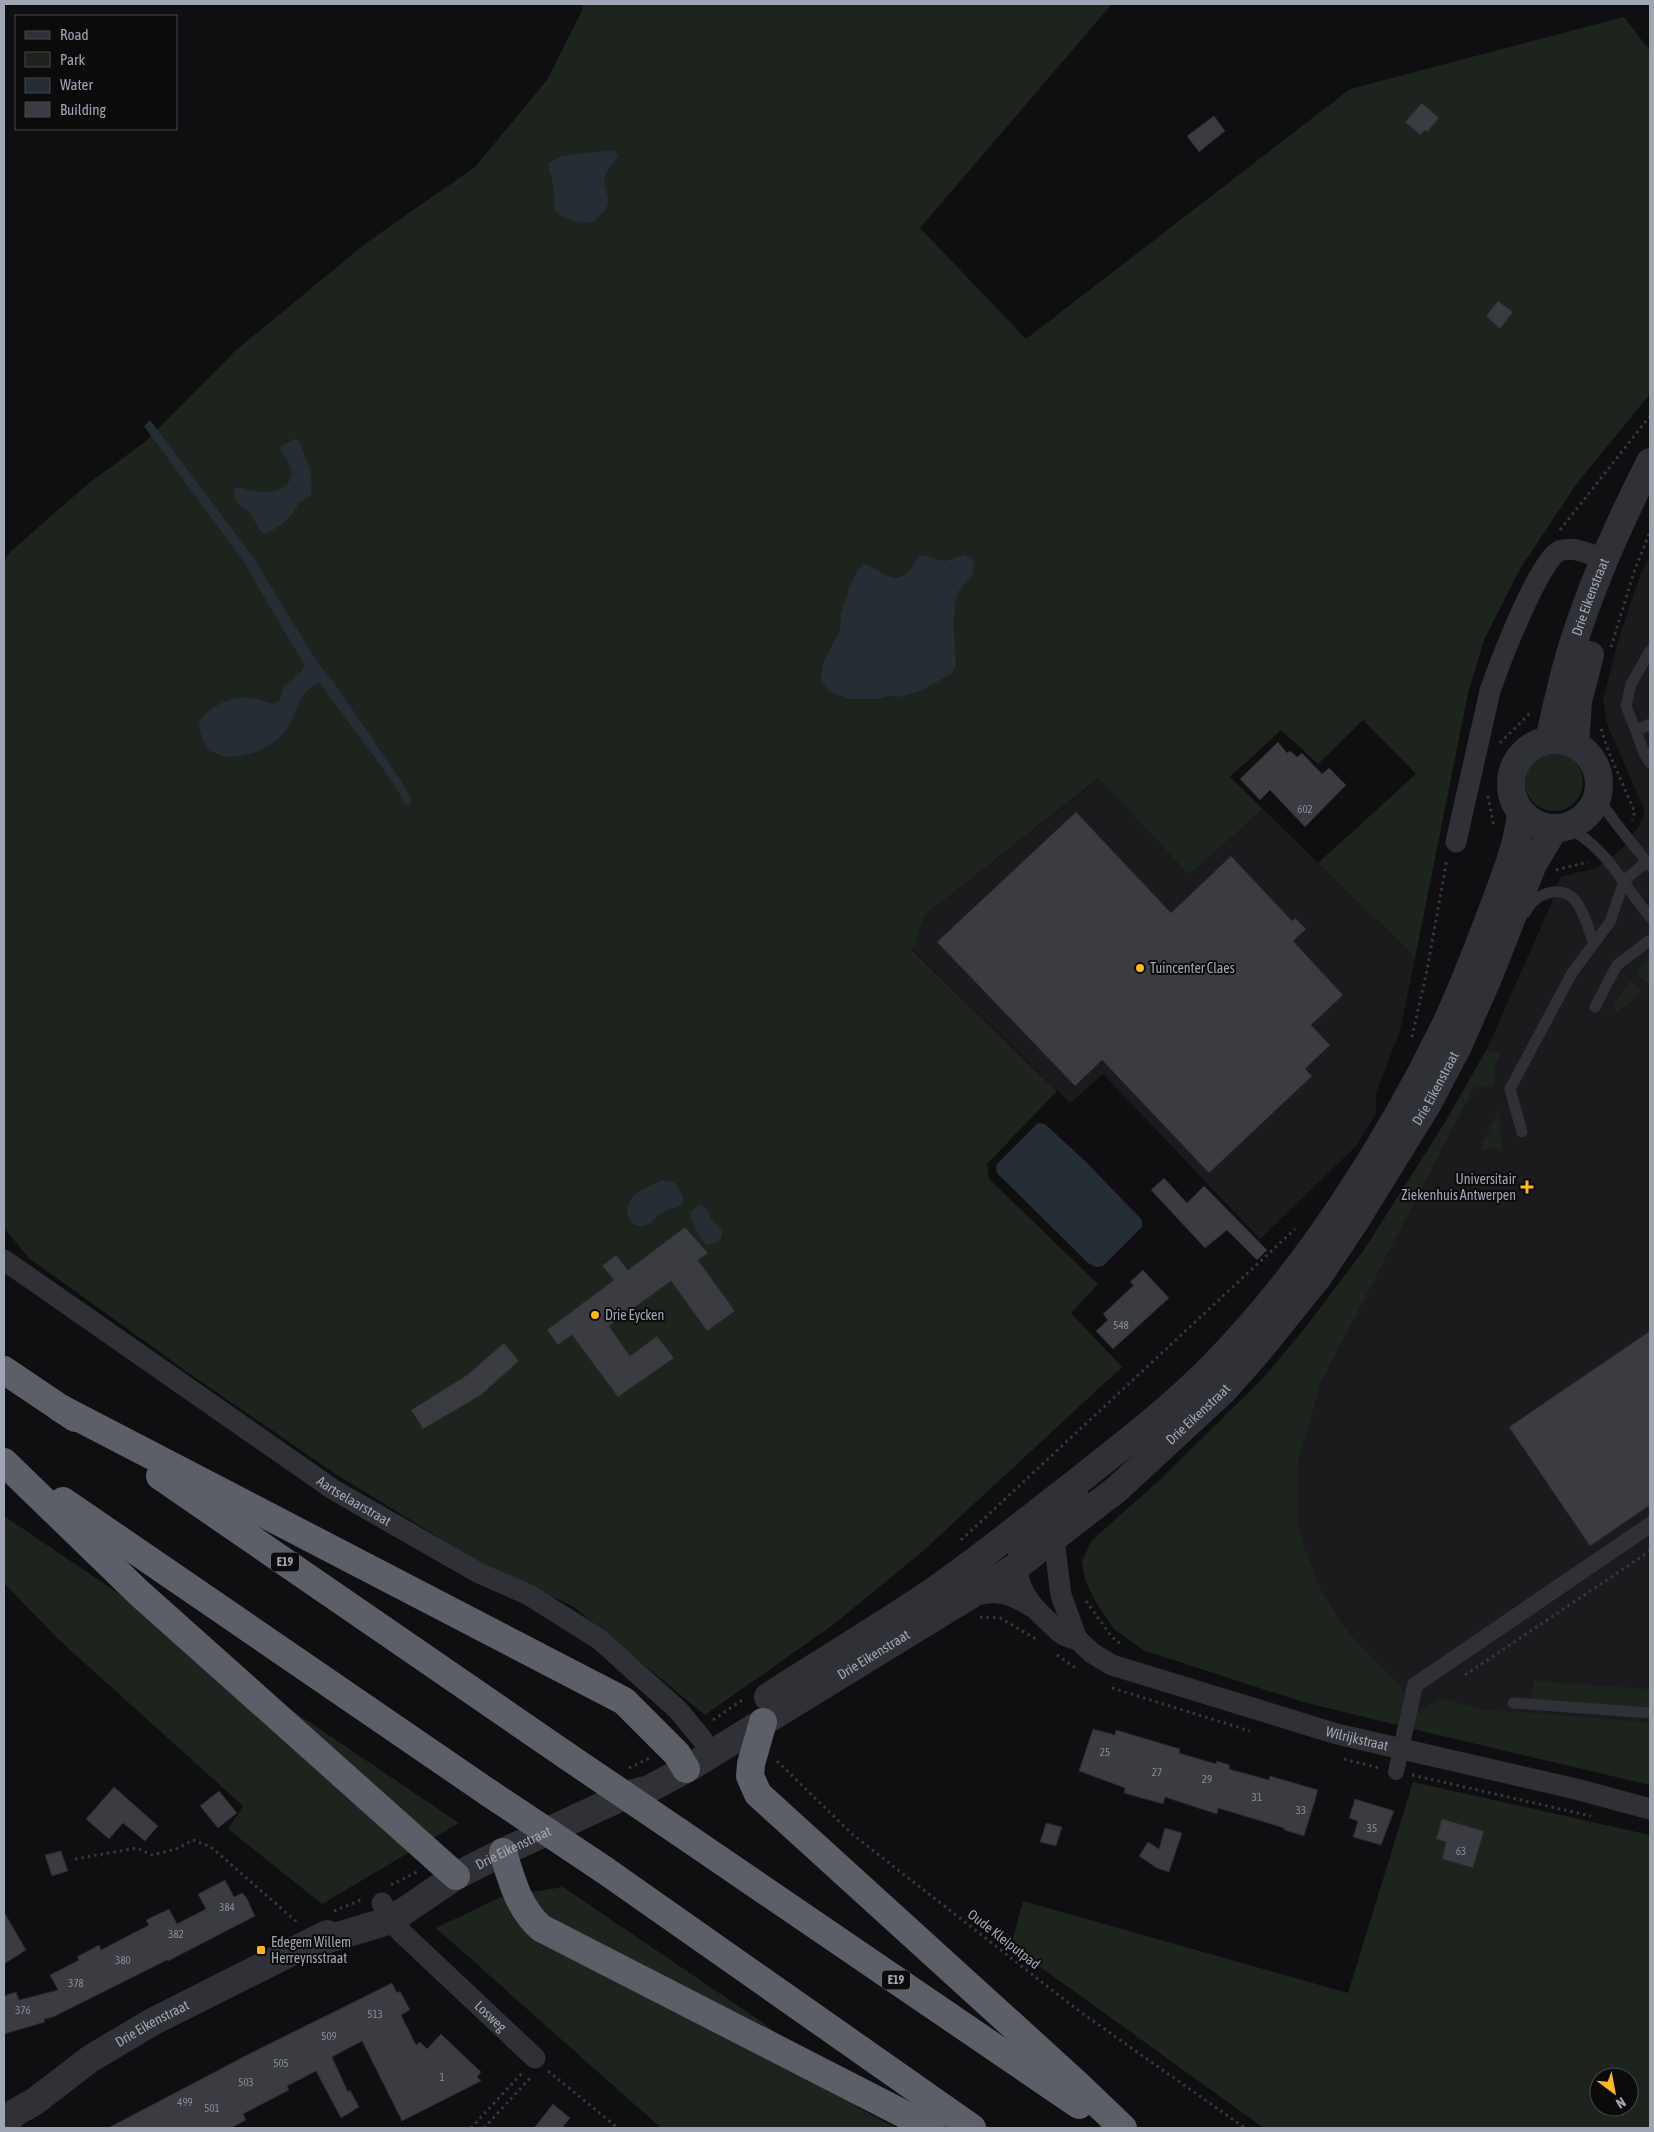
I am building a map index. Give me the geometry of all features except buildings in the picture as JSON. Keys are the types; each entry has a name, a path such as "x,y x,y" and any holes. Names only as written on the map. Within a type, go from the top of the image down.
{"highway":[{"name":"E19","path":"4,1370 1113,2128"},
{"path":"60,1408 624,1701 682,1762"},
{"path":"4,1462 603,1869 972,2128"},
{"path":"4,1462 138,1592 456,1876"},
{"path":"763,1722 751,1764 750,1776 758,1794 1077,2084 1122,2128"},
{"path":"503,1852 524,1907 530,1918 541,1928 931,2128"}],"street":[{"name":"Drie Eikenstraat","path":"1562,742 1570,652 1604,560 1650,462"},
{"name":"Drie Eikenstraat","path":"1562,742 1578,701 1603,608 1625,550 1650,496"},
{"path":"1456,842 1490,691 1533,588 1544,567 1552,557 1568,549 1577,550 1604,560"},
{"path":"1562,742 1588,755 1597,768 1601,788 1598,798 1589,813 1576,824 1560,828 1542,827 1521,814 1513,798 1510,784 1513,770 1518,760 1534,745 1562,742"},
{"name":"Drie Eikenstraat","path":"4,2123 16,2112 34,2102 90,2059 306,1935 386,1911 503,1852 626,1795 639,1777 682,1762 763,1722 1016,1567 1054,1540 1117,1489 1223,1391 1318,1277 1380,1144 1419,1076 1455,1004 1512,856 1519,834 1521,814"},
{"name":"Drie Eikenstraat","path":"682,1762 702,1739 963,1570 1154,1421 1217,1362 1345,1218 1432,1096 1458,1046 1510,924 1533,864 1560,828"},
{"name":"Aartselaarstraat","path":"4,1260 334,1490 478,1573 529,1595 599,1639 678,1710 702,1739"},
{"path":"1016,1567 1024,1544 1082,1493 1096,1467"},
{"path":"1396,1772 1415,1685 1650,1525"},
{"path":"1054,1540 1061,1595 1076,1639"},
{"name":"Wilrijkstraat","path":"1016,1567 1023,1592 1032,1608"},
{"name":"Wilrijkstraat","path":"965,1599 990,1591 1017,1597 1065,1637 1076,1639 1092,1653 1112,1664 1133,1672 1337,1734 1576,1789 1650,1809"},
{"name":"Losweg","path":"386,1911 539,2062"}],"lane":[{"path":"1650,651 1630,684 1626,706 1645,755 1650,763"},
{"path":"1636,731 1650,724"},
{"path":"1522,1132 1510,1089 1572,973 1610,922 1624,881 1649,863 1598,798"},
{"path":"1560,828 1582,834 1598,848 1650,918"},
{"path":"1510,924 1522,918 1528,906 1536,899 1554,892 1566,894 1577,901 1587,919 1588,931 1594,943"},
{"path":"1595,1006 1617,965 1650,940"},
{"path":"1513,1703 1650,1713"}],"path":[{"path":"1552,557 1550,545 1650,416"},
{"path":"1609,654 1634,569 1650,532"},
{"path":"1412,1037 1427,970 1449,846 1456,842"},
{"path":"955,1546 1302,1223"},
{"path":"1462,1677 1650,1551"},
{"path":"1082,1592 1111,1636 1124,1647"},
{"name":"Oude Kleiputpad","path":"770,1755 852,1834 1079,2011 1245,2128"},
{"path":"75,1859 138,1848 152,1855 176,1849 193,1840 211,1847 306,1935"},
{"path":"471,2128 539,2062"},
{"path":"484,2128 539,2062"},
{"path":"539,2062 618,2128"}],"shaded area":[{"name":"Universitair Ziekenhuis Antwerpen","path":"1650,556 1650,1785 1303,1702 1143,1650 1114,1629 1094,1599 1085,1579 1082,1561 1092,1540 1160,1480 1266,1375 1309,1323 1364,1250 1444,1124 1487,1049 1552,902 1560,877 1596,868 1622,849 1639,826 1645,811 1607,724 1603,700 1617,644 1640,575"},
{"path":"1100,778 1189,875 1263,809 1415,958 1400,1031 1376,1093 1376,1114 1356,1146 1260,1239 1103,1074 1070,1103 912,949 925,915"}],"green space":[{"name":"Drie Eycken","path":"583,4 1112,4 920,228 1026,339 1350,89 1624,17 1650,51 1650,394 1578,482 1553,519 1519,571 1484,640 1468,693 1415,958 1318,863 1416,774 1363,720 1318,764 1281,730 1230,777 1263,809 1189,875 1099,778 925,915 912,950 1057,1091 987,1164 989,1179 1098,1284 1071,1313 1122,1367 923,1551 833,1625 705,1715 574,1607 474,1559 334,1473 197,1379 29,1258 4,1228 4,562 10,552 89,483 146,441 234,352 366,243 475,167 547,80 581,13"},
{"path":"1554,753 1565,755 1575,761 1581,771 1583,782 1581,793 1575,803 1565,809 1554,811 1543,809 1533,803 1527,793 1525,782 1527,771 1533,761 1543,755"},
{"path":"1650,957 1650,983 1649,984 1635,973"},
{"path":"1630,981 1643,991 1624,1008 1616,1012 1613,1005"},
{"path":"1487,1049 1501,1054 1494,1069 1495,1085 1474,1087 1321,1382 1298,1462 1297,1513 1305,1550 1321,1590 1342,1625 1400,1686 1404,1696 1397,1725 1303,1702 1143,1650 1114,1629 1094,1599 1085,1579 1082,1561 1092,1540 1160,1480 1266,1375 1305,1328 1364,1250 1444,1124"},
{"path":"1499,1109 1502,1151 1490,1148 1480,1150"},
{"path":"4,1516 459,1823 322,1904 228,1829 243,1806 58,1639 4,1583"},
{"path":"1533,1681 1650,1689 1650,1709 1532,1700"},
{"path":"1439,1699 1449,1700 1481,1710 1650,1723 1650,1785 1413,1729 1417,1713"},
{"path":"1413,1782 1650,1835 1650,2128 1264,2128 1011,1946 1023,1901 1348,1993"},
{"path":"563,1887 769,2027 857,2107 897,2128 661,2128 436,1928 501,1897"}],"water":[{"path":"615,151 618,157 606,173 604,183 609,201 606,209 597,219 589,223 573,221 561,216 555,210 554,189 548,164 561,156"},
{"path":"150,420 253,557 317,662 333,681 401,781 412,800 409,805 405,804 396,787 320,683 304,693 291,722 281,736 262,749 250,754 226,756 215,753 207,746 201,735 199,725 211,709 232,699 240,698 255,699 274,704 280,700 284,686 301,672 305,666 243,561 144,426"},
{"path":"297,439 309,466 312,487 311,495 298,504 283,524 265,534 259,530 251,513 239,504 234,497 234,490 238,487 271,492 283,488 289,481 292,472 280,447"},
{"path":"921,555 945,561 964,555 973,561 971,578 959,590 955,603 956,666 952,673 921,691 899,697 849,699 830,692 821,681 823,663 840,630 841,614 857,571 865,564 890,577 900,577 908,572"},
{"path":"1038,1123 1045,1124 1086,1162 1142,1220 1142,1227 1103,1266 1096,1267 1088,1263 997,1173 997,1164"},
{"path":"662,1180 674,1182 683,1196 683,1204 665,1211 646,1225 635,1225 631,1222 628,1213 629,1203 632,1198"},
{"path":"699,1205 706,1207 711,1219 723,1231 721,1239 716,1243 707,1245 694,1225 691,1211"}],"place":[{"name":"Tuincenter Claes","path":"1140,968"},
{"name":"Universitair Ziekenhuis Antwerpen","path":"1527,1187"},
{"name":"Drie Eycken","path":"595,1315"},
{"name":"Edegem Willem Herreynsstraat","path":"261,1950"}]}
